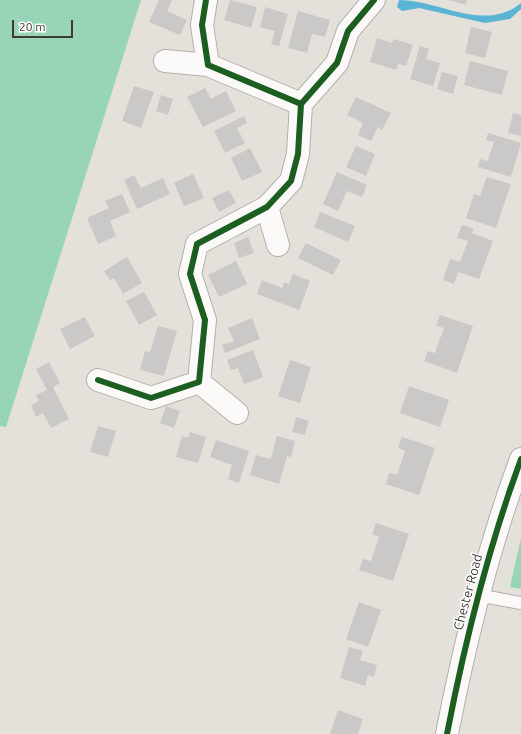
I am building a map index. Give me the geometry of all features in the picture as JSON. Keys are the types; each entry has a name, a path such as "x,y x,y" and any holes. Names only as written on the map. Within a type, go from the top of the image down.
{"street":[{"path":"206,0 202,25 208,65"},
{"path":"199,382 205,320 190,274 197,244 267,207 291,181 298,154 301,104 337,63 348,31 374,0"},
{"path":"165,61 208,65 301,104"},
{"path":"267,207 278,245"},
{"path":"98,380 151,398 199,382"},
{"path":"199,382 238,413"},
{"name":"Chester Road","path":"447,734 477,595 507,498 521,459"}],"lane":[{"path":"477,595 521,603"}],"green space":[{"path":"0,0 141,0 6,427 0,426"},
{"path":"521,538 521,589 510,587"}],"water":[{"path":"399,0 414,1 462,13 477,15 492,15 507,11 521,3 521,9 510,19 485,23 419,8 402,11 397,7"}],"building":[{"path":"159,0 172,0 167,11 187,20 180,35 149,22"},
{"path":"230,0 257,7 251,28 224,20"},
{"path":"449,0 467,0 466,5"},
{"path":"265,7 288,14 279,46 271,44 275,31 260,27"},
{"path":"298,11 330,20 325,37 312,34 307,53 288,48"},
{"path":"471,27 492,32 485,58 465,53"},
{"path":"377,38 392,43 394,39 413,45 406,66 398,64 396,70 370,62"},
{"path":"420,46 429,49 426,59 440,63 433,86 410,79"},
{"path":"470,61 508,71 502,95 464,85"},
{"path":"442,72 458,76 453,94 437,89"},
{"path":"134,86 154,92 141,128 122,121"},
{"path":"205,88 211,99 226,91 236,111 203,127 187,97"},
{"path":"161,95 173,99 168,115 156,111"},
{"path":"356,97 391,113 382,130 378,127 371,141 358,135 363,123 347,115"},
{"path":"513,113 521,115 521,136 508,133"},
{"path":"244,116 247,123 237,128 245,143 225,153 214,131"},
{"path":"488,133 521,143 511,177 478,167 480,159 488,161 494,142 486,140"},
{"path":"356,146 375,154 366,176 346,167"},
{"path":"250,148 262,172 242,181 231,158"},
{"path":"337,172 367,185 362,197 347,191 338,211 323,204"},
{"path":"193,174 204,198 184,206 174,183"},
{"path":"134,175 141,188 163,178 170,194 137,209 124,180"},
{"path":"487,177 511,184 496,228 466,218 474,194 480,196"},
{"path":"229,190 236,203 219,212 212,198"},
{"path":"122,194 130,212 110,221 116,236 98,244 87,218 109,208 105,201"},
{"path":"320,212 355,226 348,242 314,227"},
{"path":"462,225 474,229 472,233 493,241 479,279 458,272 454,284 443,280 450,259 460,262 468,241 457,238"},
{"path":"248,237 254,253 239,258 234,243"},
{"path":"306,243 341,260 333,275 298,258"},
{"path":"127,257 142,283 123,294 114,278 110,280 104,271"},
{"path":"236,261 247,284 219,297 208,275"},
{"path":"293,274 310,281 299,310 257,294 262,280 282,288 284,282 289,284"},
{"path":"144,292 157,315 139,325 126,301"},
{"path":"440,315 473,326 457,373 424,361 428,351 435,353 444,328 436,326"},
{"path":"85,317 95,336 70,349 60,329"},
{"path":"252,318 260,339 225,353 222,345 234,341 228,328"},
{"path":"158,326 177,331 164,376 140,370 145,351 150,352"},
{"path":"253,350 263,377 244,384 238,368 231,370 227,360"},
{"path":"290,360 311,367 300,403 278,396"},
{"path":"49,362 60,383 53,387 69,419 51,428 43,413 36,417 31,405 39,401 36,395 47,390 36,369"},
{"path":"409,386 449,400 440,427 400,413"},
{"path":"166,406 180,411 174,428 160,423"},
{"path":"296,417 309,421 305,435 292,432"},
{"path":"98,426 116,431 108,457 90,452"},
{"path":"190,432 206,437 198,463 176,457 182,436 188,438"},
{"path":"277,436 295,441 291,457 287,456 279,484 250,475 256,455 271,459"},
{"path":"402,437 435,448 419,495 386,484 389,473 397,475 405,451 398,448"},
{"path":"216,440 249,451 239,483 228,479 232,465 210,457"},
{"path":"376,523 409,534 393,581 359,570 363,559 371,561 379,537 372,534"},
{"path":"359,602 381,610 368,647 346,639"},
{"path":"349,647 363,651 360,660 377,665 374,677 368,675 365,686 340,678"},
{"path":"338,710 363,719 358,734 330,734"}],"cycle path":[{"path":"206,0 202,25 208,65 301,104"},
{"path":"98,380 151,398 199,382 205,320 190,274 197,244 267,207 291,181 298,154 301,104 337,63 348,31 374,0"},
{"path":"447,734 478,595 498,526 521,459"}]}
